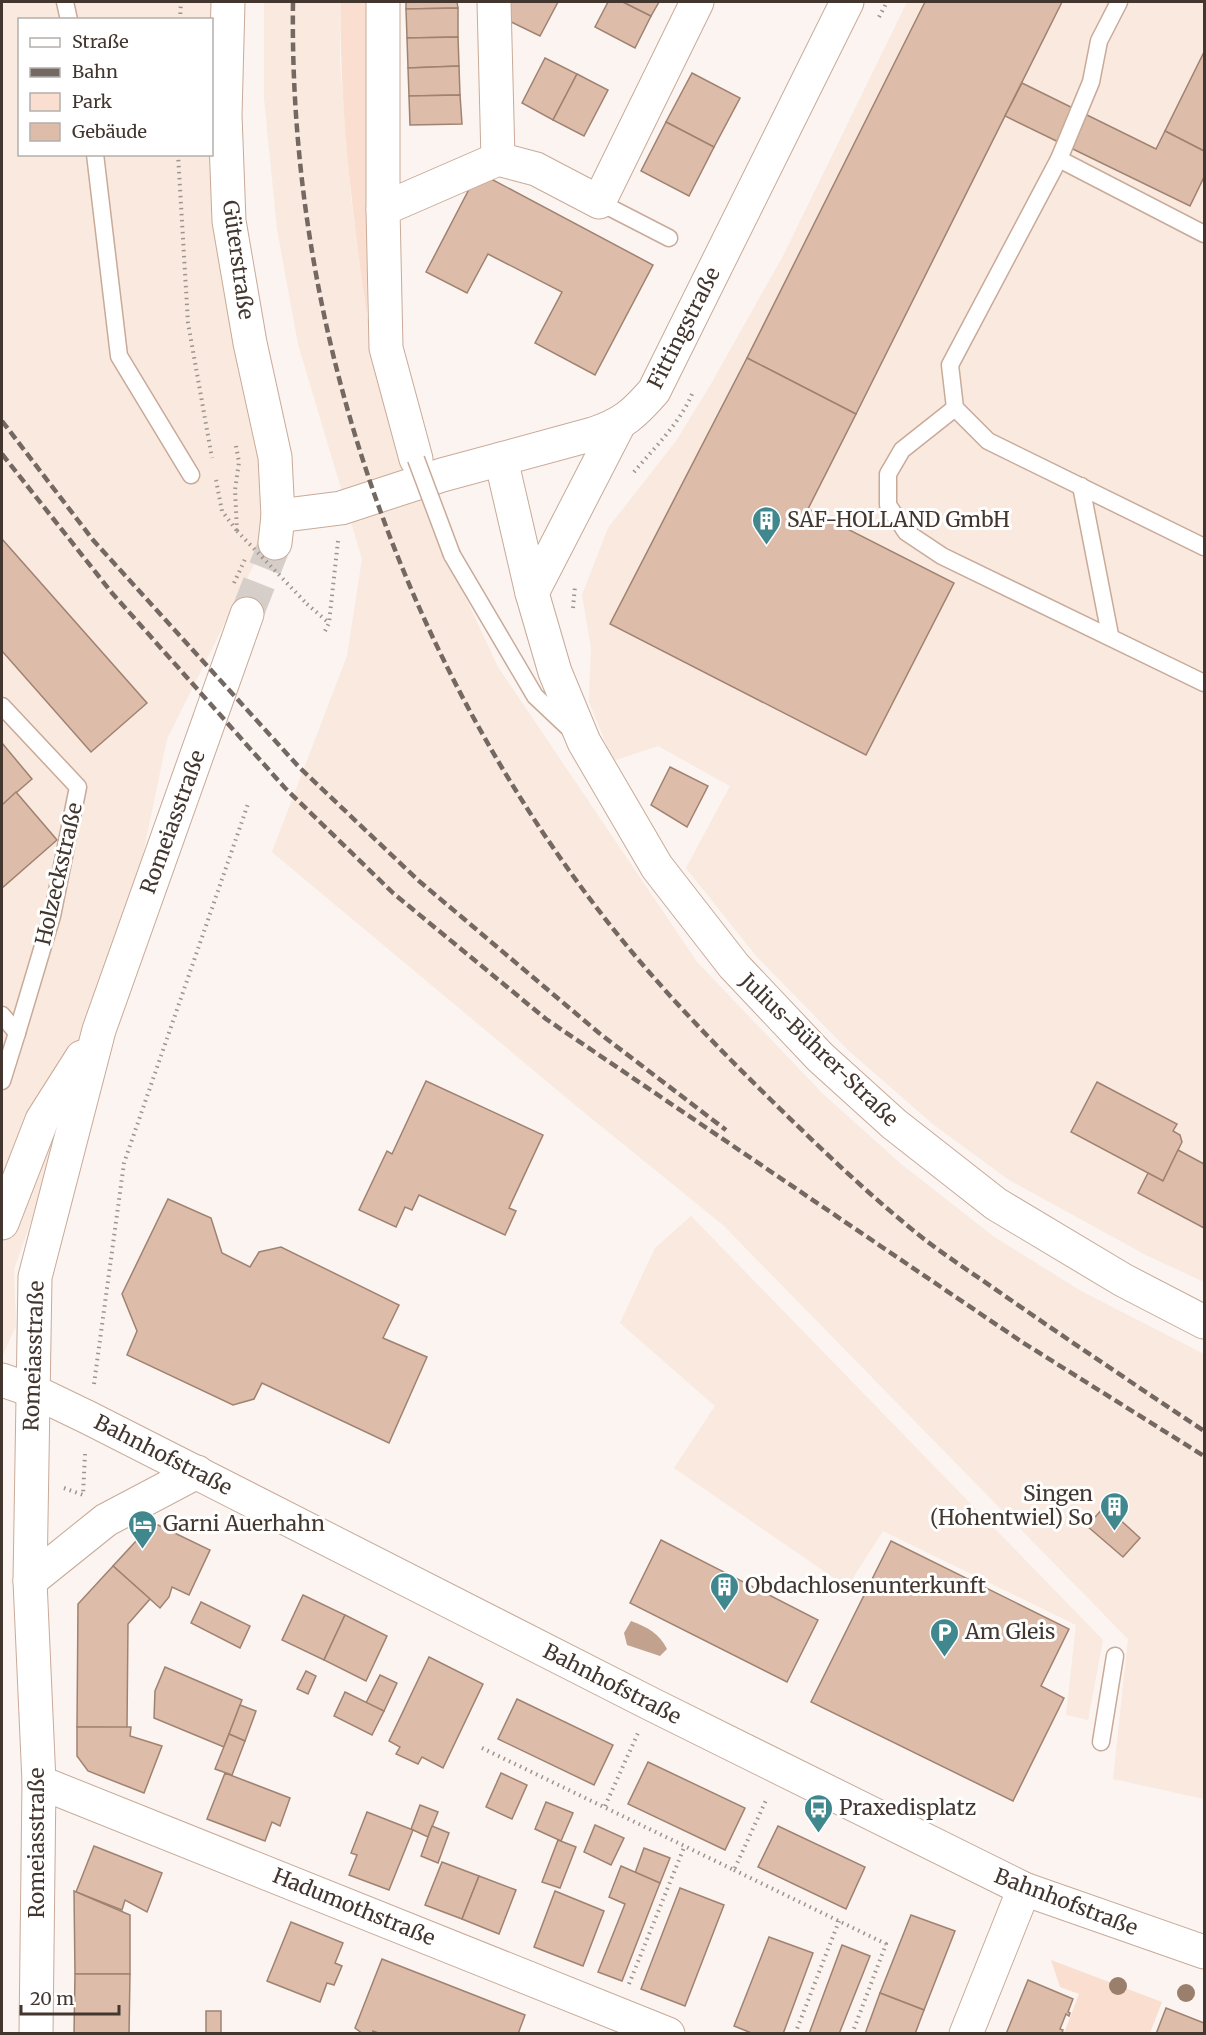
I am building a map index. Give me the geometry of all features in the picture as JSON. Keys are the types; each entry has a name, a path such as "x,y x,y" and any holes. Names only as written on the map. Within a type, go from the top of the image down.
{"street":[{"name":"Güterstraße","path":"228,2 225,115 229,222 250,343 274,457 269,532"},
{"path":"383,2 386,348 416,459"},
{"path":"494,2 498,159"},
{"path":"383,209 498,159 536,170 599,201 697,2"},
{"name":"Fittingstraße","path":"269,532 501,459 618,426 636,412 654,391 847,2"},
{"path":"532,593 618,426"},
{"name":"Julius-Bührer-Straße","path":"501,459 532,593 555,672 584,742 657,867 734,966 820,1057 894,1125 996,1204 1123,1281 1204,1322"},
{"name":"Romeiasstraße","path":"36,2034 39,1782 30,1581 31,1476 16,1385 35,1277 99,1030 240,601"},
{"name":"Romeiasstraße","path":"2,1223 42,1120 99,1030"},
{"name":"Bahnhofstraße","path":"16,1385 89,1418 652,1705 1024,1889 1204,1952"},
{"path":"30,1581 106,1520 197,1472"},
{"name":"Hadumothstraße","path":"39,1782 668,2034"},
{"path":"966,2034 1024,1889"}],"lane":[{"path":"65,2 69,18"},
{"path":"1119,2 1099,40 1091,82 1059,159 950,365 955,408 988,441 1204,547"},
{"path":"95,156 119,356 191,475"},
{"path":"1059,159 1204,234"},
{"path":"599,201 669,238"},
{"path":"955,408 902,450 888,474 888,505 906,532 942,556 1110,635 1204,683"},
{"path":"416,459 452,555 535,696 584,742"},
{"path":"1081,486 1110,635"},
{"name":"Holzeckstraße","path":"2,706 78,787 52,916 17,1034"},
{"path":"2,1015 17,1034 2,1081"},
{"path":"1101,1742 1115,1656"}],"path":[{"path":"180,18 181,2"},
{"path":"178,156 188,322 213,464"},
{"path":"215,476 222,511 237,531 329,623"},
{"path":"235,490 237,531"},
{"path":"325,631 329,623 341,508"},
{"path":"240,601 269,532"},
{"path":"31,1476 83,1495 89,1418 124,1163 248,804"},
{"path":"605,1806 652,1705"},
{"path":"482,1748 886,1944 852,2034"},
{"path":"734,1869 769,1794 778,1766"},
{"path":"617,2013 685,1845"},
{"path":"795,2034 839,1921"}],"shaded area":[{"path":"2,2 228,2 225,115 278,516 167,739 116,983 14,1269 16,1326 2,1357"},
{"path":"264,2 341,2 340,63 351,198 367,316 398,429 444,551 498,667 697,962 822,1093 901,1164 993,1236 1081,1291 1204,1354 1204,1799 1113,1779 1128,1639 723,1225 272,852 347,656 362,559 298,344 277,229 264,98"},
{"path":"907,2 1204,2 1204,1282 1146,1255 1009,1180 934,1125 849,1051 757,957 686,868 730,786 658,746 613,761 589,702 591,648 582,595 608,528 676,441 711,384 783,256"},
{"path":"691,1216 1103,1640 1088,1720 1066,1715 1076,1625 883,1531 847,1587 674,1468 715,1406 620,1323 655,1248"},
{"path":"631,1621 652,1631 667,1649 660,1656 627,1645 624,1633"}],"green space":[{"path":"341,2 366,2 367,316 344,120"},
{"path":"1051,1960 1162,2002 1150,2033 1064,2033 1079,1994 1060,1987"}],"building":[{"path":"406,2 457,2 458,8 406,9"},
{"path":"509,2 558,2 540,36 501,17"},
{"path":"608,2 623,2 651,16 635,48 595,27"},
{"path":"623,2 659,2 651,16"},
{"path":"925,2 1062,2 856,414 747,358"},
{"path":"458,8 458,37 407,38 406,9"},
{"path":"458,37 459,66 408,68 407,38"},
{"path":"1204,52 1204,151 1165,131"},
{"path":"545,58 577,74 553,120 522,103"},
{"path":"459,66 460,95 409,96 408,68"},
{"path":"692,73 740,98 714,147 666,122"},
{"path":"577,74 608,90 584,136 553,120"},
{"path":"1022,83 1156,149 1165,131 1204,151 1204,177 1190,206 1005,116"},
{"path":"460,95 462,124 410,125 409,96"},
{"path":"666,122 714,147 689,196 641,171"},
{"path":"478,172 653,265 595,375 535,343 562,292 488,254 467,293 426,272"},
{"name":"SAF-HOLLAND GmbH","path":"747,358 856,414 808,509 954,583 866,755 610,624"},
{"path":"2,539 147,703 91,752 2,651"},
{"path":"2,743 32,779 2,805"},
{"path":"670,767 708,786 687,827 651,805"},
{"path":"16,792 57,840 2,888 2,805"},
{"path":"426,1081 543,1135 509,1208 516,1211 505,1235 419,1195 412,1210 405,1207 396,1227 359,1210 387,1151 392,1154"},
{"path":"1097,1082 1177,1124 1173,1131 1180,1135 1182,1142 1163,1181 1071,1132"},
{"path":"1178,1150 1204,1164 1204,1228 1138,1193 1148,1173 1163,1181"},
{"path":"168,1199 211,1218 222,1253 250,1267 259,1252 281,1247 399,1305 383,1338 427,1357 389,1443 262,1383 254,1399 233,1405 127,1355 137,1331 122,1294"},
{"name":"Singen (Hohentwiel) So","path":"1105,1506 1140,1538 1123,1557 1087,1526"},
{"path":"158,1525 210,1550 189,1595 172,1587 169,1597 160,1608 113,1566 149,1527"},
{"name":"Obdachlosenunterkunft","path":"661,1540 818,1620 787,1682 630,1603"},
{"name":"Am Gleis","path":"891,1541 1069,1629 1041,1686 1064,1698 1013,1801 811,1702"},
{"path":"113,1566 150,1599 128,1624 127,1728 77,1727 78,1604"},
{"path":"303,1595 345,1615 324,1660 282,1640"},
{"path":"201,1602 250,1626 240,1648 191,1623"},
{"path":"345,1615 387,1636 366,1681 324,1660"},
{"path":"429,1657 483,1684 443,1768 422,1757 418,1764 396,1754 400,1747 389,1741"},
{"path":"165,1667 242,1700 224,1747 154,1718 155,1691"},
{"path":"306,1671 316,1676 308,1694 297,1689"},
{"path":"380,1675 397,1683 384,1711 366,1703"},
{"path":"345,1692 384,1711 372,1735 334,1716"},
{"path":"517,1699 613,1745 594,1785 498,1739"},
{"path":"240,1705 256,1711 245,1741 229,1734"},
{"path":"77,1727 131,1727 130,1736 162,1746 144,1793 88,1771 77,1756"},
{"path":"229,1734 245,1741 232,1775 215,1769"},
{"path":"648,1762 745,1808 725,1850 628,1804"},
{"path":"225,1773 290,1798 280,1826 272,1822 265,1841 207,1819"},
{"path":"501,1773 527,1785 512,1819 486,1807"},
{"path":"546,1802 573,1813 561,1841 535,1829"},
{"path":"420,1805 438,1812 428,1837 411,1829"},
{"path":"367,1812 413,1830 389,1890 349,1875 357,1855 351,1853"},
{"path":"595,1825 624,1838 611,1865 584,1852"},
{"path":"432,1826 449,1833 438,1863 421,1856"},
{"path":"778,1826 865,1867 846,1909 758,1867"},
{"path":"558,1840 576,1847 560,1888 542,1882"},
{"path":"94,1846 162,1873 147,1912 125,1900 122,1910 76,1892"},
{"path":"644,1848 670,1858 660,1883 635,1873"},
{"path":"442,1862 479,1876 462,1919 425,1905"},
{"path":"621,1866 660,1883 622,1981 598,1972 625,1904 609,1897"},
{"path":"479,1876 516,1890 499,1934 462,1919"},
{"path":"680,1888 724,1905 685,2006 641,1989"},
{"path":"74,1891 130,1915 130,1974 75,1974"},
{"path":"555,1891 604,1911 583,1966 534,1947"},
{"path":"911,1915 955,1931 924,2010 880,1993"},
{"path":"291,1922 343,1943 335,1963 342,1966 334,1985 327,1983 320,2002 267,1981"},
{"path":"769,1937 813,1953 783,2034 754,2034 734,2026"},
{"path":"842,1945 870,1956 839,2034 809,2034"},
{"path":"382,1959 525,2015 518,2034 381,2034 373,2031 372,2034 363,2034 355,2028"},
{"path":"75,1974 130,1974 129,2034 74,2034"},
{"path":"1028,1980 1073,1999 1068,2012 1069,2016 1066,2014 1060,2029 1063,2030 1062,2033 1006,2034"},
{"path":"880,1993 924,2010 915,2034 865,2034"},
{"path":"1166,2008 1204,2023 1204,2034 1156,2034"},
{"path":"206,2011 221,2011 221,2034 206,2034"}],"tunnel":[{"path":"247,614 275,543"}],"railway":[{"path":"293,2 297,125 311,246 336,367 371,485 416,600 469,710 532,816 603,916 663,988 750,1079 846,1172 904,1223 944,1254 1204,1431"},
{"path":"2,421 93,540 299,767 419,881 599,1033 726,1130"},
{"path":"2,454 112,593 285,788 393,893 546,1019 1022,1342 1204,1456"}],"place":[{"name":"SAF-HOLLAND GmbH","path":"766,546"},
{"name":"Singen (Hohentwiel) So","path":"1114,1532"},
{"name":"Garni Auerhahn","path":"142,1550"},
{"name":"Obdachlosenunterkunft","path":"724,1612"},
{"name":"Am Gleis","path":"944,1658"},
{"name":"Praxedisplatz","path":"818,1834"}]}
